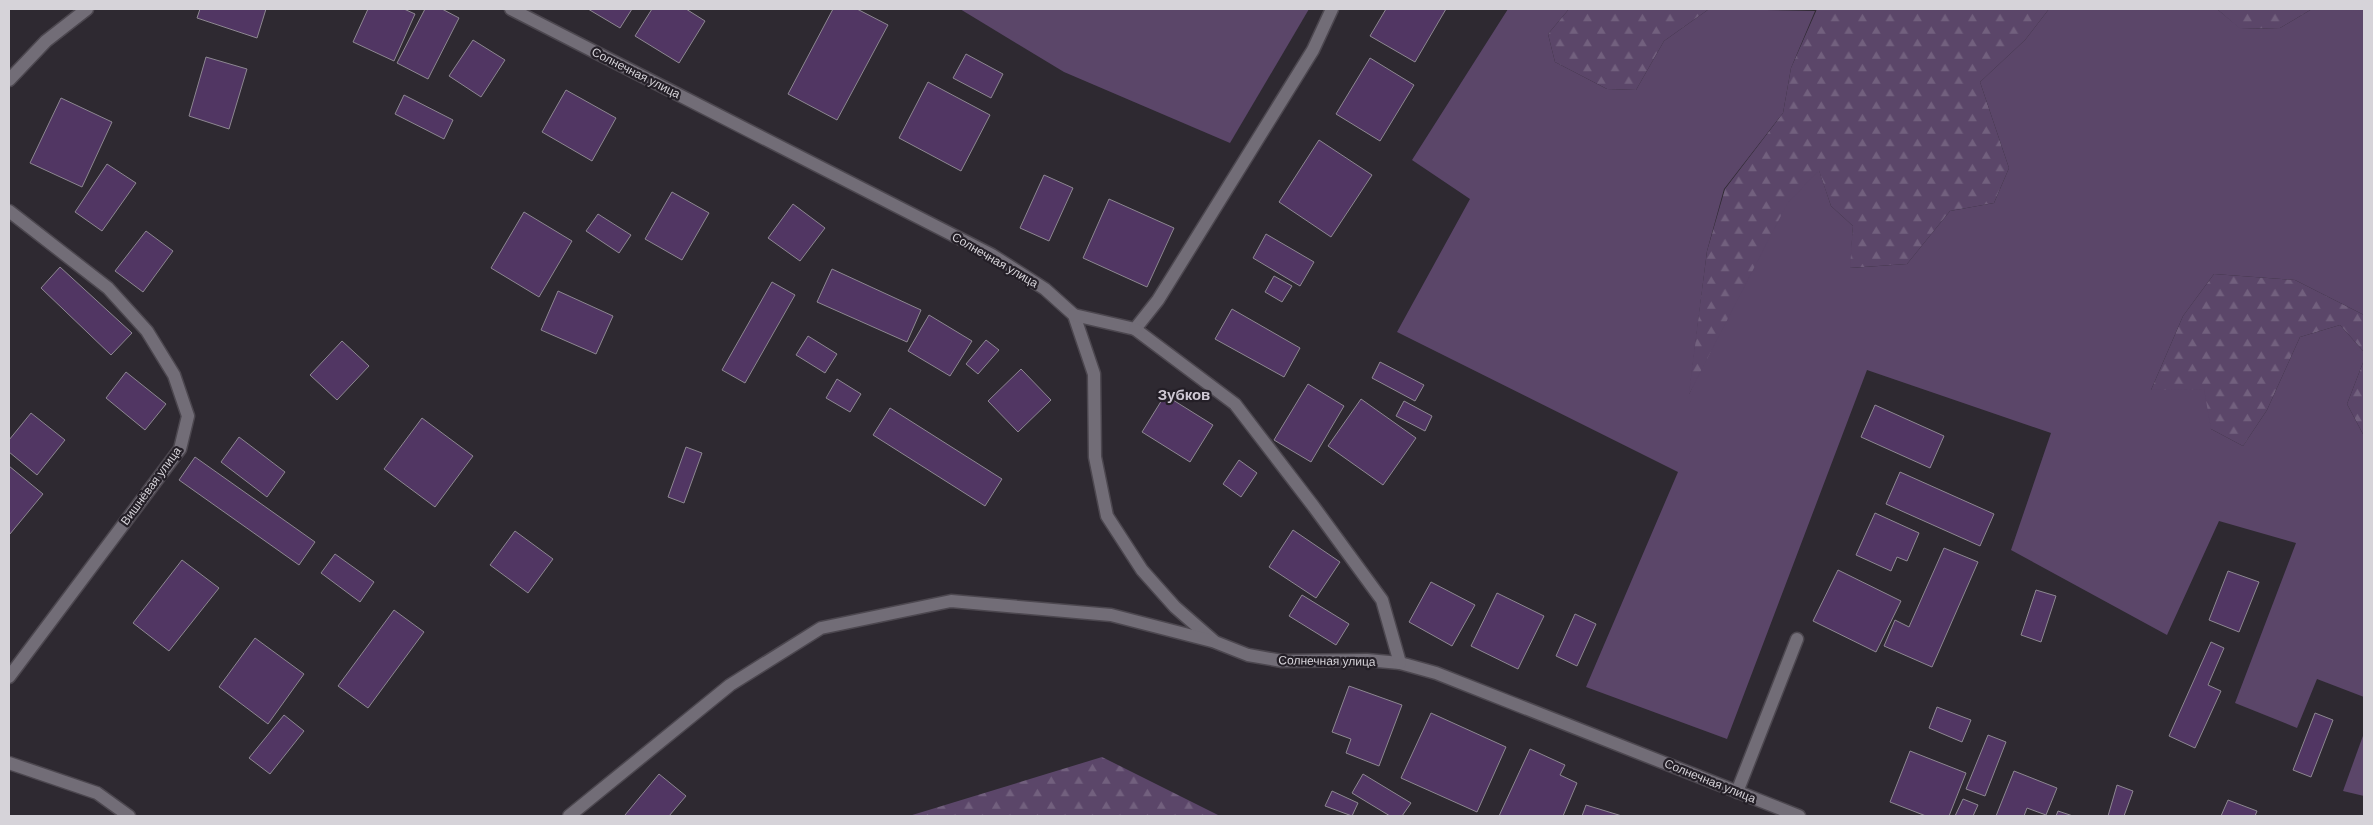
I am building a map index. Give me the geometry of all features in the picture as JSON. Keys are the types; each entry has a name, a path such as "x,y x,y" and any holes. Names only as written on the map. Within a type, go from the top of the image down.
{"street":[{"path":"9,80 46,41 87,9"},
{"name":"Солнечная улица","path":"511,9 992,255 1045,289 1074,315 1094,374 1095,457 1107,516 1142,570 1174,607 1215,642 1248,655 1282,661 1367,660 1400,663 1436,673 1799,816"},
{"path":"1134,329 1158,300 1308,58 1332,9"},
{"name":"Вишнёвая улица","path":"9,211 108,288 147,330 174,375 188,416 180,449 9,677"},
{"path":"1074,315 1134,329 1235,404 1382,600 1400,663"},
{"path":"569,816 730,685 821,628 951,601 1111,616 1215,642"},
{"path":"1737,792 1796,639"},
{"path":"9,762 97,793 129,816"}],"green space":[{"path":"960,9 1309,9 1230,143 1064,72"},
{"path":"1508,9 1569,9 1548,34 1555,62 1607,89 1636,90 1664,41 1709,9 1815,11 1791,68 1783,113 1724,189 1707,251 1689,394 1787,204 1819,170 1831,206 1853,226 1850,268 1907,264 1950,211 1994,203 2009,168 1980,82 2025,40 2049,9 2217,9 2241,29 2280,28 2312,9 2364,9 2364,315 2295,280 2214,274 2183,316 2151,390 2204,389 2211,429 2243,446 2267,410 2300,337 2340,325 2364,352 2364,360 2347,404 2364,436 2364,697 2317,679 2297,728 2235,703 2296,543 2219,521 2167,635 2011,550 2051,433 1867,370 1727,739 1586,687 1678,472 1397,332 1470,199 1412,160"},
{"path":"1569,9 1709,9 1664,41 1636,90 1607,89 1555,62 1548,34"},
{"path":"1817,9 2049,9 2025,40 1980,82 2009,168 1994,203 1950,211 1907,264 1849,268 1853,226 1831,206 1819,171 1688,396 1707,251 1725,189 1783,113 1791,68"},
{"path":"2217,9 2312,9 2280,28 2240,29"},
{"path":"2214,274 2295,280 2364,315 2364,352 2340,325 2300,337 2267,410 2243,446 2211,429 2151,390 2183,316"},
{"path":"2364,360 2364,436 2347,404"},
{"path":"2364,733 2364,796 2343,791"},
{"path":"1102,757 1220,816 909,816"}],"building":[{"path":"200,9 266,9 257,38 197,18"},
{"path":"368,9 404,9 415,14 394,61 353,42"},
{"path":"425,9 442,9 459,18 428,79 397,63"},
{"path":"588,9 632,9 620,28"},
{"path":"652,9 686,9 705,21 679,63 635,36"},
{"path":"833,9 857,9 888,25 837,120 788,94"},
{"path":"1386,9 1446,9 1415,62 1370,36"},
{"path":"473,40 505,60 481,97 449,76"},
{"path":"966,54 1003,74 991,98 953,78"},
{"path":"206,57 247,69 229,129 189,116"},
{"path":"1370,58 1414,85 1380,141 1336,114"},
{"path":"928,82 990,115 961,171 899,138"},
{"path":"566,90 616,118 592,161 542,132"},
{"path":"404,95 453,120 444,139 395,114"},
{"path":"61,98 112,122 82,187 30,163"},
{"path":"1319,140 1372,175 1331,237 1279,202"},
{"path":"107,164 136,183 102,231 75,212"},
{"path":"1044,175 1073,188 1049,241 1020,228"},
{"path":"672,192 709,213 682,260 645,239"},
{"path":"1109,199 1174,228 1147,287 1083,258"},
{"path":"793,204 825,228 800,261 768,238"},
{"path":"524,212 572,241 539,297 491,268"},
{"path":"598,214 631,235 619,253 586,231"},
{"path":"146,231 173,251 143,292 115,271"},
{"path":"1266,234 1314,262 1300,286 1253,258"},
{"path":"60,267 132,333 111,355 41,288"},
{"path":"832,269 921,310 907,342 817,302"},
{"path":"1274,276 1292,286 1282,302 1265,292"},
{"path":"772,282 795,295 745,383 722,370"},
{"path":"558,291 613,316 596,354 541,330"},
{"path":"1232,309 1300,348 1284,377 1215,339"},
{"path":"929,315 972,341 950,376 908,351"},
{"path":"808,336 837,354 825,373 796,355"},
{"path":"986,340 999,350 978,374 966,364"},
{"path":"342,341 369,366 337,400 310,375"},
{"path":"1380,362 1424,385 1415,401 1372,378"},
{"path":"1021,369 1051,400 1018,432 988,401"},
{"path":"126,372 166,404 145,430 106,398"},
{"path":"837,379 861,394 850,412 826,398"},
{"path":"1308,384 1344,406 1311,462 1274,440"},
{"path":"1165,395 1213,425 1190,462 1142,432"},
{"path":"1361,399 1416,438 1383,485 1328,446"},
{"path":"1404,401 1432,416 1425,431 1396,416"},
{"path":"1875,405 1944,436 1930,468 1861,437"},
{"path":"890,408 1002,479 985,506 873,435"},
{"path":"31,413 65,440 37,475 9,452 9,440"},
{"path":"422,418 473,456 435,507 384,469"},
{"path":"239,437 285,472 267,497 221,462"},
{"path":"686,447 702,453 684,503 668,497"},
{"path":"195,457 315,542 299,565 179,480"},
{"path":"1239,460 1257,473 1241,497 1223,484"},
{"path":"9,466 43,494 10,534 9,533"},
{"path":"1900,472 1994,514 1980,546 1886,504"},
{"path":"1875,513 1919,533 1907,561 1897,557 1891,571 1856,555"},
{"path":"1293,530 1340,562 1316,598 1269,567"},
{"path":"515,531 553,559 528,593 490,565"},
{"path":"1944,548 1978,562 1932,667 1884,646 1895,620 1909,627"},
{"path":"335,554 374,582 360,602 321,573"},
{"path":"182,560 219,588 169,651 133,623"},
{"path":"1838,570 1901,601 1876,652 1813,621"},
{"path":"2228,571 2259,582 2239,632 2209,620"},
{"path":"1431,582 1475,605 1452,646 1409,622"},
{"path":"2036,590 2056,596 2041,642 2021,635"},
{"path":"1497,593 1544,616 1518,669 1471,646"},
{"path":"1302,595 1349,624 1336,645 1289,616"},
{"path":"394,610 424,632 368,708 338,686"},
{"path":"1575,614 1596,624 1577,666 1556,656"},
{"path":"255,638 304,674 268,724 219,687"},
{"path":"2211,642 2224,648 2208,685 2221,691 2195,748 2169,736"},
{"path":"1349,686 1402,705 1379,766 1346,753 1351,739 1332,732"},
{"path":"1937,707 1971,720 1962,742 1929,728"},
{"path":"1431,713 1506,747 1477,812 1401,778"},
{"path":"2315,713 2333,720 2311,777 2293,770"},
{"path":"284,715 304,731 270,774 249,758"},
{"path":"1988,735 2006,742 1985,796 1966,789"},
{"path":"1530,749 1565,765 1560,775 1577,783 1563,816 1499,816"},
{"path":"1910,751 1966,773 1949,816 1926,816 1890,802"},
{"path":"2014,771 2057,788 2046,815 2027,808 2024,816 1996,816"},
{"path":"659,774 686,796 669,816 625,815"},
{"path":"1363,774 1411,803 1402,816 1390,816 1352,793"},
{"path":"2117,785 2133,791 2124,816 2108,816"},
{"path":"1332,791 1358,803 1352,816 1325,806"},
{"path":"1963,799 1978,805 1973,816 1955,816"},
{"path":"2228,800 2257,811 2255,816 2221,816"},
{"path":"1586,805 1622,816 1582,816"},
{"path":"2058,811 2073,816 2056,816"}],"district":[{"name":"Зубков","path":"1184,395"}]}
